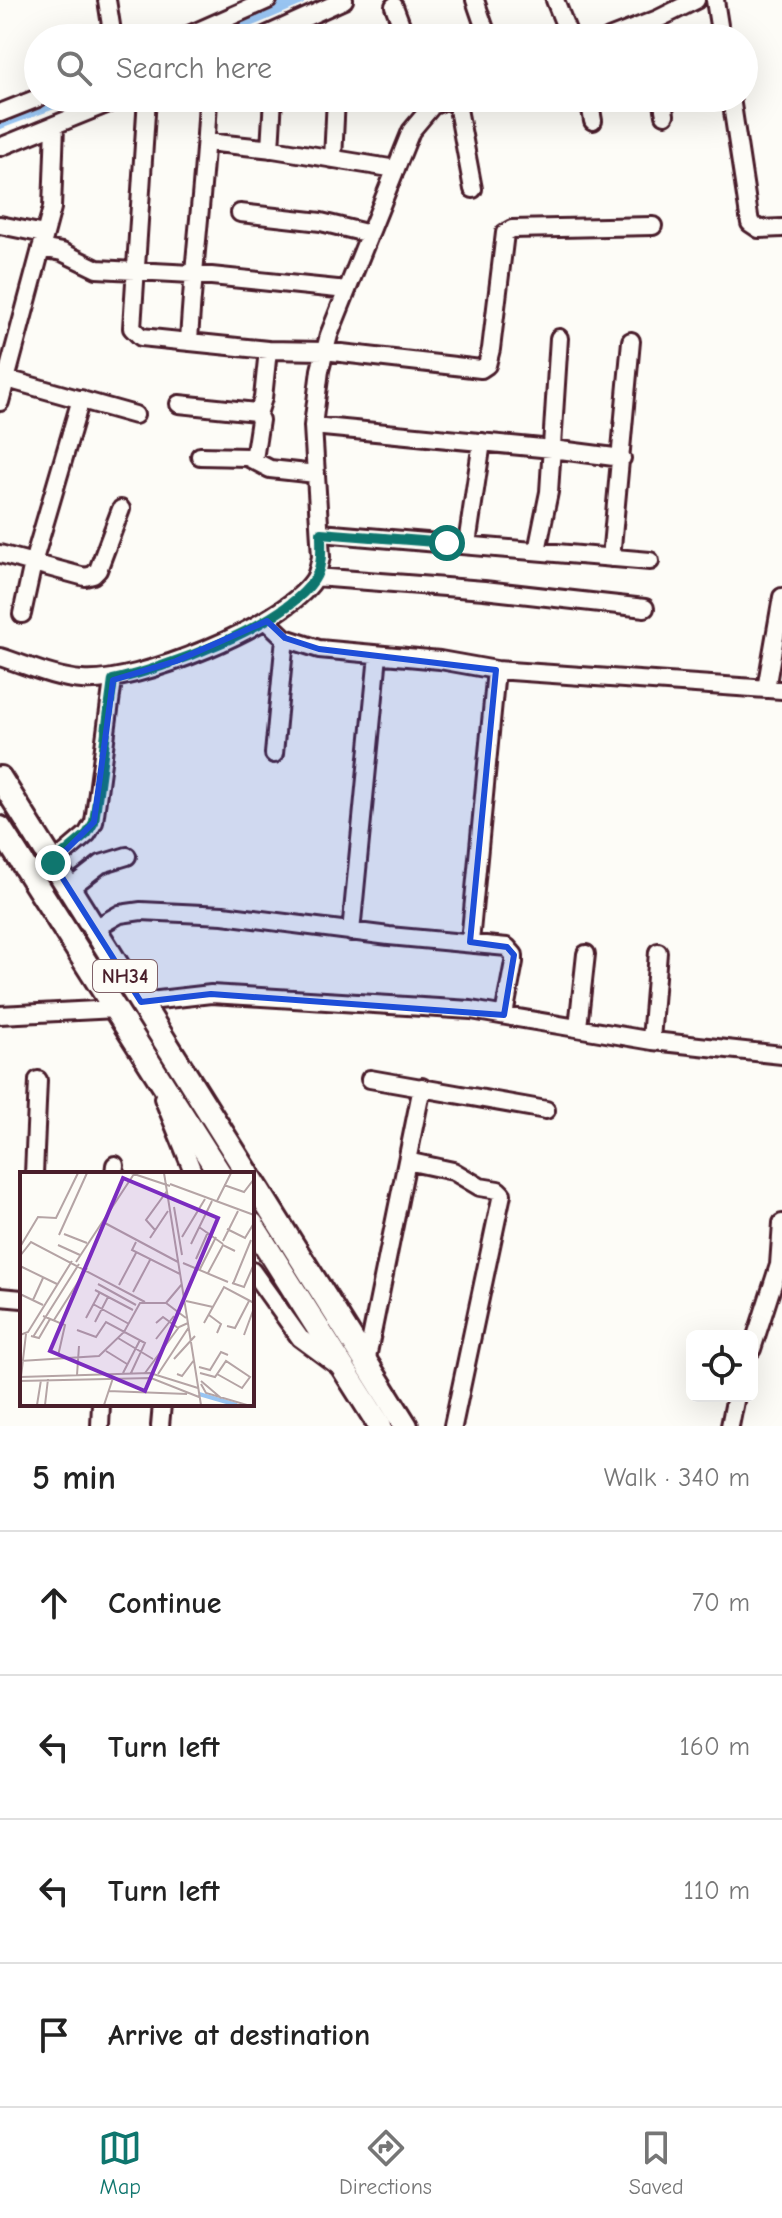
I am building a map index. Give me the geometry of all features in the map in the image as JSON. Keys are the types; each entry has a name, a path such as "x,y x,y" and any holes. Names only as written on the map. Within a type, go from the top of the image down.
{"highway":[{"name":"NH34","path":"0,778 247,1172"},
{"name":"NH34","path":"0,828 219,1172"},
{"path":"254,1184 356,1367 369,1426"},
{"path":"254,1227 356,1367 406,1426"},
{"path":"361,1396 380,1426"}],"street":[{"path":"107,0 111,24"},
{"path":"213,24 267,0"},
{"path":"297,24 344,0"},
{"path":"475,0 483,24"},
{"path":"555,0 564,24"},
{"path":"715,0 719,24"},
{"path":"658,24 690,2"},
{"path":"394,6 401,24"},
{"path":"0,113 24,104"},
{"path":"0,147 87,112"},
{"path":"146,112 132,328 135,334 147,339 268,350 324,351 481,369 487,365 491,349 505,233 512,229 653,226"},
{"path":"189,342 192,274 207,112"},
{"path":"270,149 272,112"},
{"path":"333,159 335,112"},
{"path":"0,657 84,681 113,680 138,674 176,661 267,621 294,600 316,577 321,557 321,533 313,426 324,351 411,131 423,112"},
{"path":"459,112 473,189"},
{"path":"591,112 593,121"},
{"path":"733,112 750,223 759,229 782,228"},
{"path":"0,402 54,195 55,125"},
{"path":"206,142 396,169"},
{"path":"240,213 321,222 370,234"},
{"path":"0,225 43,241 97,269 192,274 347,290"},
{"path":"537,551 547,510 559,338"},
{"path":"611,558 631,341"},
{"path":"254,459 268,350"},
{"path":"7,379 135,415"},
{"path":"22,614 33,563 81,399"},
{"path":"179,404 252,410 258,414"},
{"path":"313,426 622,458"},
{"path":"467,544 482,442"},
{"path":"200,456 254,459 270,469 316,474"},
{"path":"0,554 85,577 93,575 98,570 121,509"},
{"path":"321,533 650,561"},
{"path":"316,577 484,590 645,608"},
{"path":"267,621 285,638 319,649 440,660 496,670 774,690 782,597"},
{"path":"274,754 285,638"},
{"path":"351,932 378,655"},
{"path":"470,942 496,670"},
{"path":"53,863 87,834 94,822 113,680"},
{"path":"70,888 101,864 127,856"},
{"path":"95,928 120,914 141,911 223,915 351,932 507,947 514,955 504,1015"},
{"path":"651,1040 658,952"},
{"path":"578,1027 586,954"},
{"path":"141,1002 211,994 504,1015 651,1040 782,1055"},
{"path":"0,1015 116,1009"},
{"path":"148,1061 193,1172"},
{"path":"370,1079 546,1110"},
{"path":"34,1172 38,1080"},
{"path":"254,1274 300,1338 356,1367 422,1087"},
{"path":"407,1161 453,1171 480,1187 498,1190 502,1194 453,1426"},
{"path":"758,1338 775,1307 782,1223"},
{"path":"0,1297 20,1299"},
{"path":"730,1426 735,1402"},
{"path":"100,1426 101,1406"},
{"path":"160,1426 162,1406"}],"highlighted area":[{"path":"267,621 285,638 319,649 496,670 470,942 507,947 514,955 504,1015 211,994 141,1002 53,863 94,822 113,680 176,661"}],"waterway":[{"path":"242,24 299,0"},
{"path":"0,123 29,112"}],"route":[{"path":"53,863 87,834 94,822 113,680 176,661 267,621 309,587 316,577 321,557 321,533 447,543"}]}
